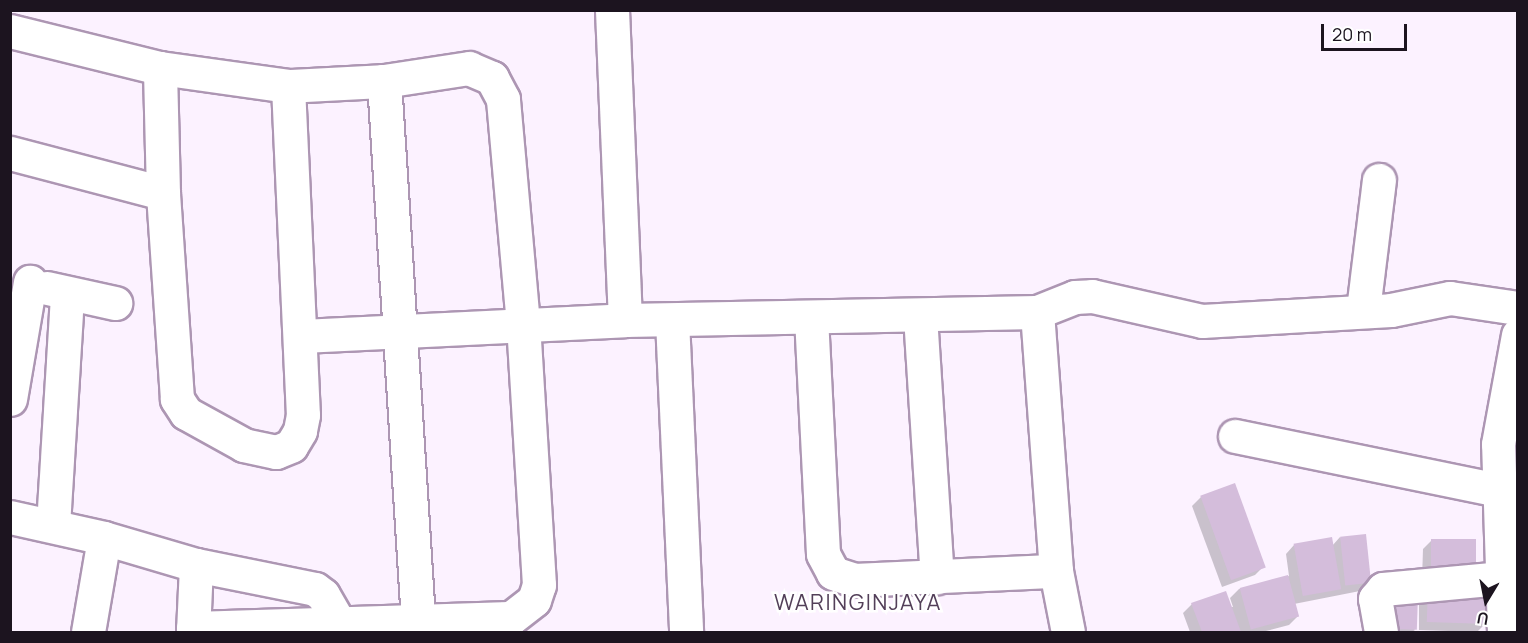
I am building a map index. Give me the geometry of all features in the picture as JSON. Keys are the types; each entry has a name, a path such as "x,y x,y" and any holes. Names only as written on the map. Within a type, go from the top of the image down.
{"street":[{"path":"612,10 625,320"},
{"path":"29,26 160,68 288,87 384,81 469,68 492,78 499,88 523,324 539,585 534,600 511,618 193,630 196,565"},
{"path":"160,68 163,193 177,399 186,413 259,451 276,452 291,446 300,431 303,415 302,336 288,87"},
{"path":"384,81 418,620"},
{"path":"10,153 163,193"},
{"path":"1364,310 1379,180"},
{"path":"10,399 20,280 67,295 115,303"},
{"path":"53,525 67,295"},
{"path":"302,336 625,320 1037,312 1075,297 1092,296 1202,321 1390,310 1450,298 1518,308"},
{"path":"1037,312 1056,571 1068,633"},
{"path":"920,316 937,577"},
{"path":"811,317 826,565 833,573 854,580 1056,571"},
{"path":"672,320 686,633"},
{"path":"1504,633 1503,407 1518,335"},
{"path":"1235,436 1505,471"},
{"path":"10,517 104,538 196,565 315,589 323,595 339,623"},
{"path":"88,633 104,538"},
{"path":"1381,633 1376,599 1383,589 1502,578"}],"building":[{"path":"1235,483 1266,568 1231,580 1200,496"},
{"path":"1366,534 1371,583 1345,585 1340,537"},
{"path":"1332,537 1341,589 1303,596 1294,544"},
{"path":"1431,539 1476,539 1476,571 1431,571"},
{"path":"1288,575 1299,617 1251,629 1240,588"},
{"path":"1428,587 1489,589 1488,624 1427,622"},
{"path":"1226,591 1241,632 1202,632 1191,603"},
{"path":"1393,595 1418,596 1417,630 1392,629"}],"district":[{"name":"WARINGINJAYA","path":"858,603"}]}
